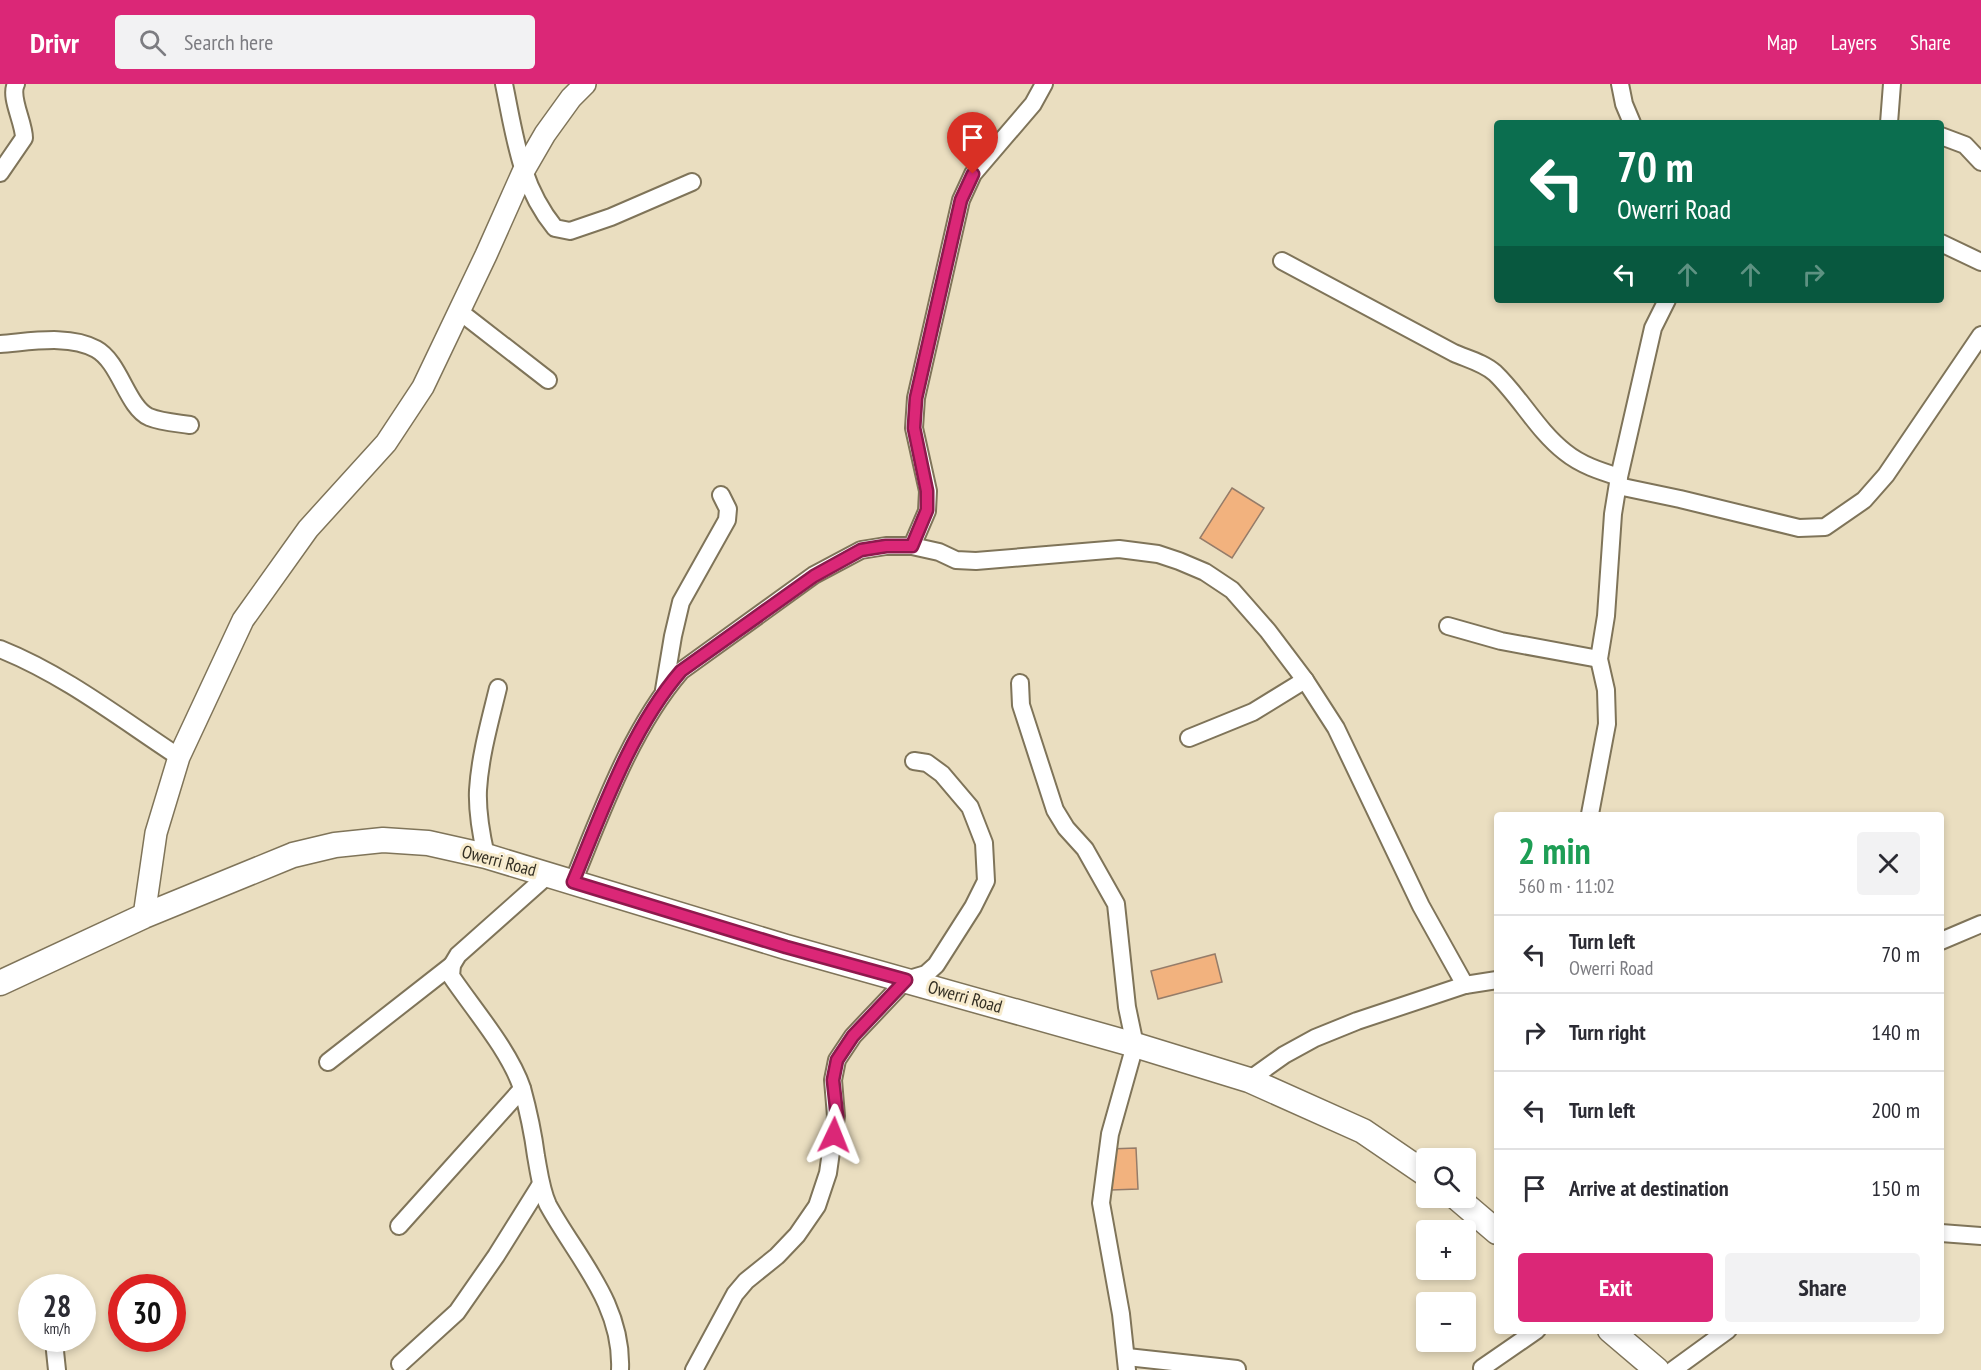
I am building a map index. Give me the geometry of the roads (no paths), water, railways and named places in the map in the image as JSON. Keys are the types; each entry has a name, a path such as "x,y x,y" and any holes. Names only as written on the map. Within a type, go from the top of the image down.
{"main road":[{"name":"Owerri Road","path":"0,983 144,916 293,855 335,844 394,841 428,843 486,856 775,943 1135,1045 1249,1080 1363,1131 1416,1166"},
{"path":"1469,1208 1494,1229"},
{"path":"1615,1334 1657,1370"}],"street":[{"path":"0,173 24,138 22,119 14,98 13,89 16,84"},
{"path":"504,84 523,172 544,215 555,228 570,231 611,217 693,182"},
{"path":"144,916 156,833 178,757 243,620 308,529 386,443 423,387 523,172 545,134 571,98 585,84"},
{"path":"912,546 927,510 927,491 914,428 916,398 961,200 973,174 1033,104 1044,84"},
{"path":"1620,84 1624,104 1631,120"},
{"path":"1892,84 1892,120"},
{"path":"1944,137 1965,145 1981,162"},
{"path":"1944,244 1981,262"},
{"path":"1282,261 1454,353 1484,365 1495,373 1546,436 1566,454 1583,464 1618,481 1680,499 1800,528 1825,527 1864,500 1886,475 1981,335"},
{"path":"1590,812 1606,724 1606,690 1599,658 1606,616 1613,514 1618,481 1653,328 1666,303"},
{"path":"459,311 548,380"},
{"path":"0,344 58,341 79,343 95,348 108,357 136,405 148,417 190,425"},
{"path":"664,691 681,602 727,520 728,509 721,495"},
{"path":"573,882 634,743 664,691 681,671 814,576 861,550 886,546 912,546 939,552 956,560 976,561 1119,549 1158,555 1205,572 1232,590 1268,631 1305,680 1336,728 1421,906 1465,985"},
{"path":"1448,626 1501,640 1599,658"},
{"path":"0,650 42,668 71,685 178,757"},
{"path":"1189,738 1253,712 1305,680"},
{"path":"1020,683 1021,705 1055,810 1066,828 1085,849 1116,904 1127,1006 1135,1045 1110,1134 1101,1203 1127,1364 1237,1369"},
{"path":"486,856 480,828 478,790 486,738 498,688"},
{"path":"694,1370 735,1294 746,1281 777,1256 797,1235 817,1206 828,1173 837,1116 833,1080 837,1060 853,1036 906,980 926,974 936,965 973,908 986,881 984,843 970,807 942,774 927,763 914,761"},
{"path":"328,1062 452,965 458,955 548,875"},
{"path":"1944,940 1981,924"},
{"path":"452,965 451,976 511,1063 522,1089 534,1139 541,1184 548,1203 602,1289 621,1354 620,1370"},
{"path":"1249,1080 1284,1055 1315,1038 1357,1021 1465,985 1494,980"},
{"path":"399,1226 522,1089"},
{"path":"400,1364 457,1312 496,1256 541,1184"},
{"path":"1944,1233 1981,1236"},
{"path":"1482,1368 1531,1334"},
{"path":"1673,1370 1722,1334"},
{"path":"55,1352 57,1370"}]}
